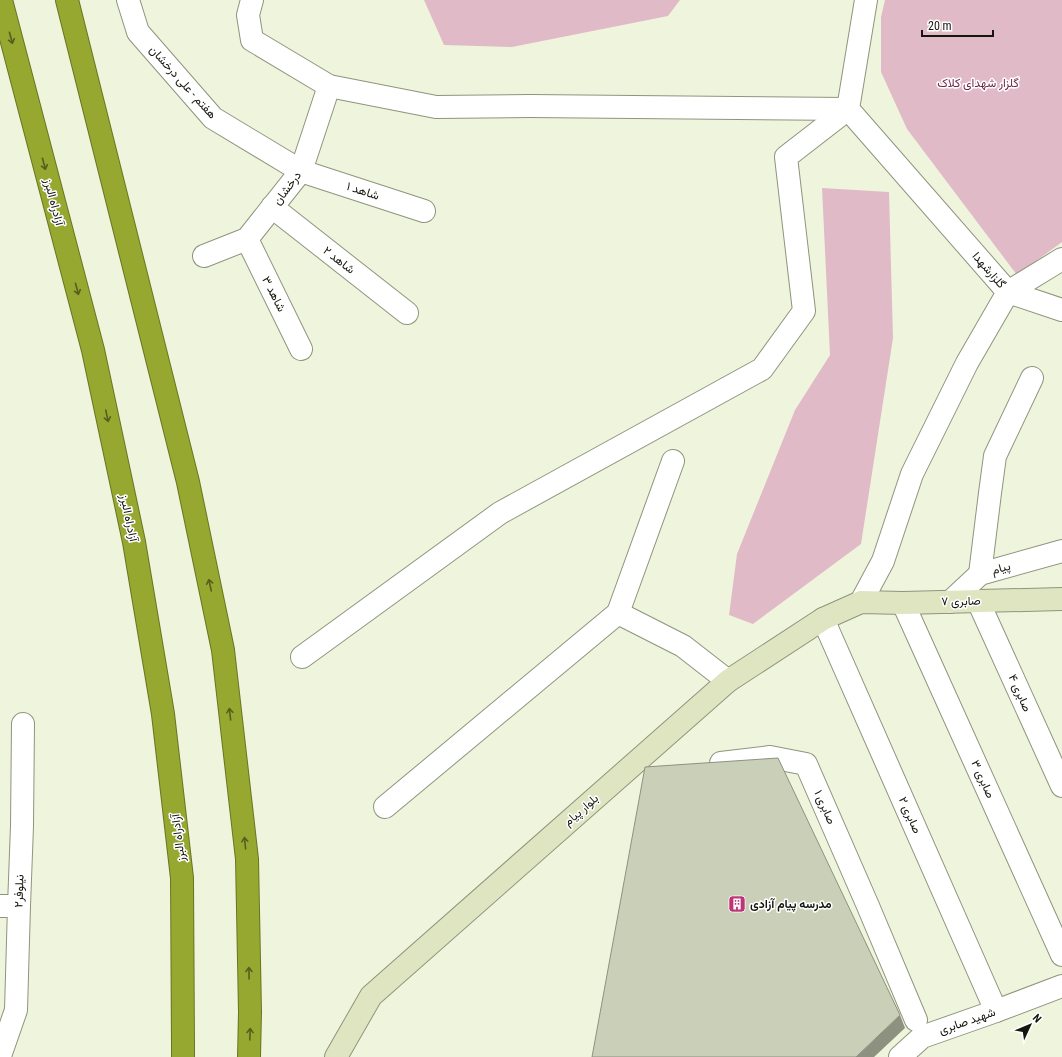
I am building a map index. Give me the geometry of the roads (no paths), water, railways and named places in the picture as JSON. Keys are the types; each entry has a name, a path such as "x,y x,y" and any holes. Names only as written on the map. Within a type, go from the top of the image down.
{"highway":[{"name":"آزادراه البرز","path":"1,0 93,350 134,542 163,714 182,878 183,1052"},
{"path":"67,0 188,482 223,650 247,859 250,1012 249,1057"}],"street":[{"name":"هفتم - علی درخشان","path":"128,0 138,32 213,118 301,171"},
{"path":"252,0 248,15 252,40 329,86 436,107 538,106 848,109"},
{"path":"302,657 500,513 762,369 804,311 786,157 848,109 866,0"},
{"name":"درخشان","path":"246,240 301,171 329,86"},
{"name":"گلزارشهدا","path":"848,109 1008,292 967,363 912,474 883,561 861,602"},
{"name":"شاهد ۱","path":"301,171 424,211"},
{"name":"شاهد ۲","path":"272,207 407,313"},
{"path":"204,256 246,240"},
{"name":"شاهد ۳","path":"246,240 301,349"},
{"path":"1008,292 1062,259"},
{"path":"1008,292 1062,310"},
{"path":"980,574 995,456 1032,378"},
{"path":"385,807 618,613 673,461"},
{"name":"پیام","path":"950,602 980,574 1062,551"},
{"name":"صابری ۷","path":"861,602 903,603 1062,599"},
{"name":"صابری ۴","path":"978,601 1062,786"},
{"name":"بلوار پیام","path":"336,1057 371,996 728,681 823,620 861,602"},
{"name":"صابری ۳","path":"903,603 1062,955"},
{"path":"618,613 682,646 728,681"},
{"name":"صابری ۲","path":"823,620 996,1011"},
{"name":"۲نیلوفر","path":"0,1056 8,1010 9,906 22,826 23,724"},
{"name":"صابری ۱","path":"700,765 770,757 806,764 916,1020"},
{"path":"622,774 654,770"},
{"name":"شهید صابری","path":"900,1057 922,1037 1062,986"}],"place":[{"name":"مدرسه پیام آزادی","path":"737,904"}],"park label":[{"name":"گلزار شهدای کلاک","path":"978,83"}]}
